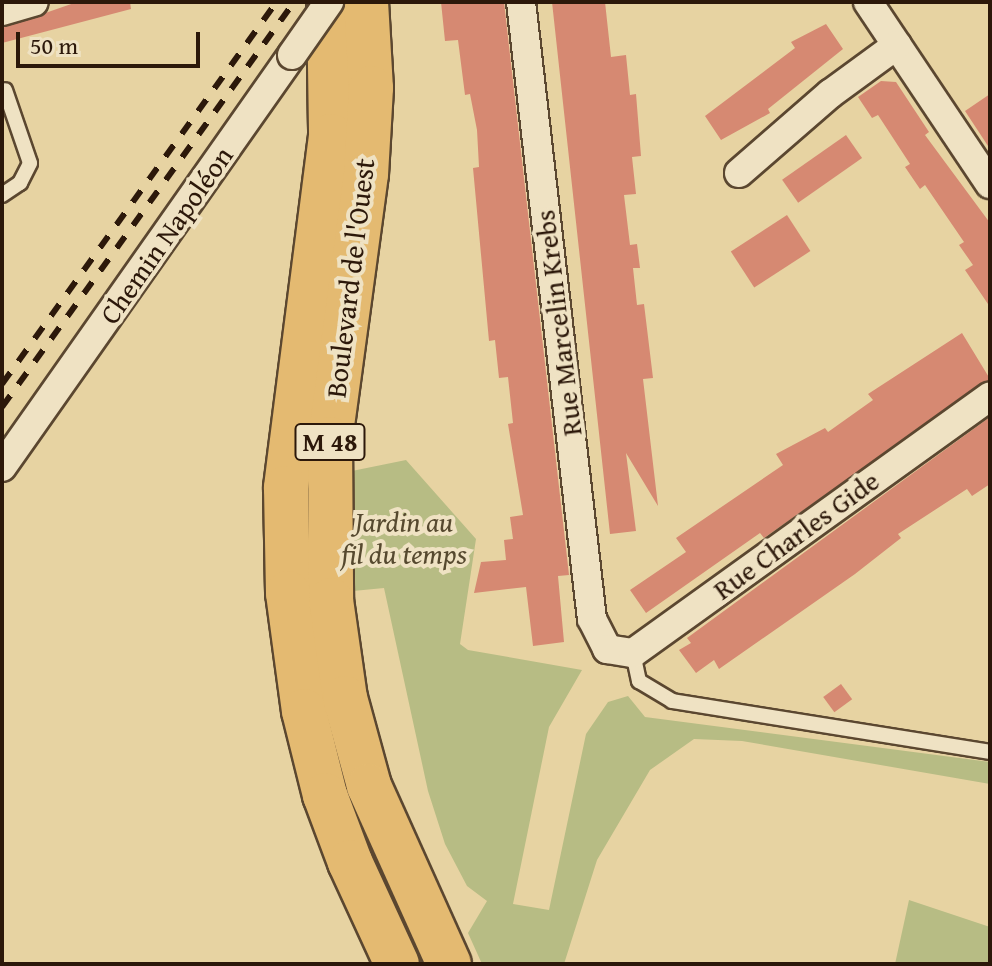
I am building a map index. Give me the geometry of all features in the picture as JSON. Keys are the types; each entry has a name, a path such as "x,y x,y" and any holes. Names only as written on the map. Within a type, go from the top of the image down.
{"main road":[{"name":"Boulevard de l'Ouest","path":"329,2 331,136 286,488 288,593 304,711 325,795 350,862 397,964"},
{"name":"Boulevard de l'Ouest","path":"366,2 371,88 366,174 330,439 331,600 345,698 369,786 449,964"}],"street":[{"path":"2,11 34,2"},
{"name":"Chemin Napoléon","path":"2,467 329,2"},
{"name":"Rue Marcelin Krebs","path":"521,2 592,619 600,642 615,653 633,653"},
{"path":"868,2 989,181"},
{"path":"739,173 830,94 897,45"},
{"name":"Rue Charles Gide","path":"633,653 990,396"}],"lane":[{"path":"2,195 20,183 30,163 5,90"},
{"path":"633,653 639,681 672,701 990,752"}],"green space":[{"name":"Jardin au fil du temps","path":"406,460 476,539 460,644 468,650 582,670 549,727 513,904 549,910 586,734 608,702 628,696 645,717 990,762 990,784 742,741 694,739 650,770 597,860 564,964 482,964 468,933 487,901 467,886 445,844 428,791 384,588 353,591 347,472"},
{"path":"909,900 990,927 990,964 895,964"}],"building":[{"path":"77,2 130,2 131,9 2,43 2,28"},
{"path":"441,2 504,2 569,575 558,576 564,642 533,646 526,587 474,593 481,562 506,560 504,540 513,539 510,517 523,515 508,424 513,423 508,377 499,378 495,340 489,341 473,168 479,167 477,130 470,94 465,95 458,40 445,41"},
{"path":"552,2 605,2 611,57 626,55 630,95 636,94 641,156 632,157 636,194 624,195 630,245 637,244 640,268 633,268 637,305 644,304 653,378 643,379 658,506 626,453 636,531 610,534"},
{"path":"826,24 843,49 768,109 770,113 721,140 705,116 795,48 791,42"},
{"path":"881,81 896,82 929,132 925,135 990,223 990,307 965,270 973,265 959,245 964,242 925,185 920,189 905,167 910,164 878,115 872,118 858,97"},
{"path":"990,94 990,149 965,111"},
{"path":"846,135 862,158 798,203 782,180"},
{"path":"787,215 810,251 754,288 731,251"},
{"path":"962,333 990,379 764,538 760,533 646,613 630,590 686,552 676,538 783,465 776,454 825,428 828,432 873,400 868,394"},
{"path":"990,417 990,484 972,496 967,489 898,534 901,538 855,574 719,669 714,660 696,673 679,650 691,643 687,638"},
{"path":"841,684 852,699 834,712 823,697"}],"railway":[{"path":"2,384 277,2"},
{"path":"2,407 294,2"}]}
